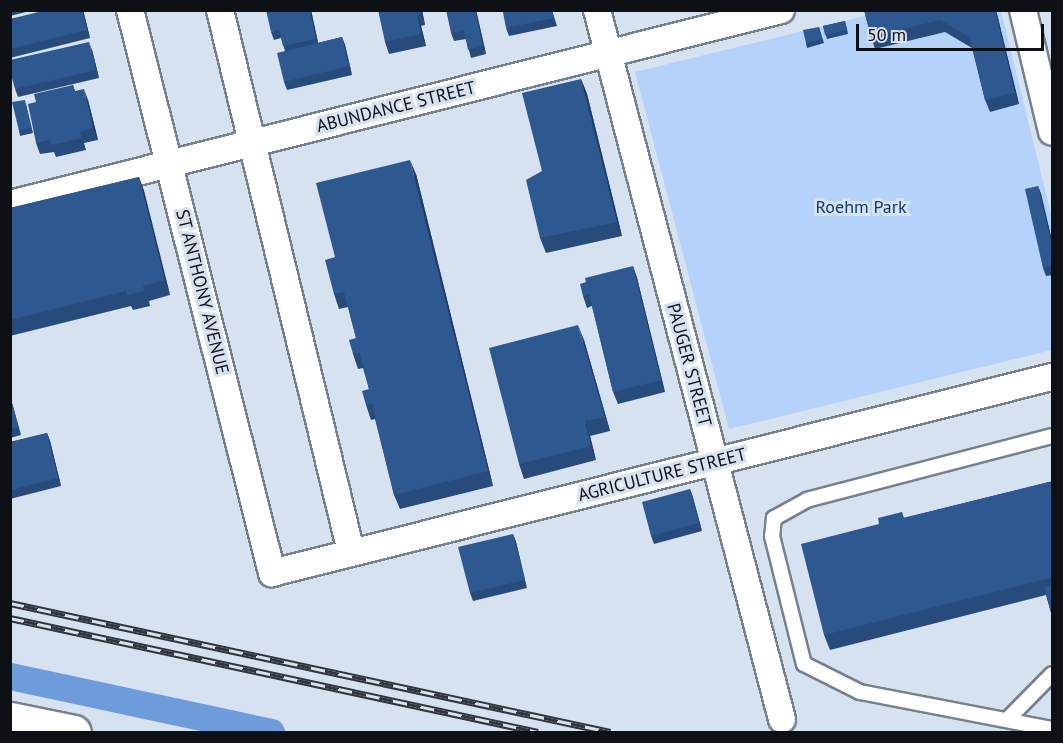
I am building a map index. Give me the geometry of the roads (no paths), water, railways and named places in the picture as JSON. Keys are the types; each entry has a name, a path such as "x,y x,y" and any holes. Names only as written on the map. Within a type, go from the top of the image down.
{"street":[{"name":"ST ANTHONY AVENUE","path":"130,10 272,573"},
{"path":"220,10 351,552"},
{"name":"PAUGER STREET","path":"597,10 782,719"},
{"name":"ABUNDANCE STREET","path":"10,204 781,10"},
{"path":"1023,10 1053,132"},
{"name":"AGRICULTURE STREET","path":"272,573 1053,377"},
{"path":"10,719 74,732"}],"lane":[{"path":"1053,436 807,500 774,518 772,536 804,664 860,692 1053,729"},
{"path":"1007,720 1053,674"}],"waterway":[{"path":"10,676 271,732"}],"railway":[{"path":"10,603 610,732"},
{"path":"10,618 538,732"}],"park label":[{"name":"Roehm Park","path":"861,207"}]}
